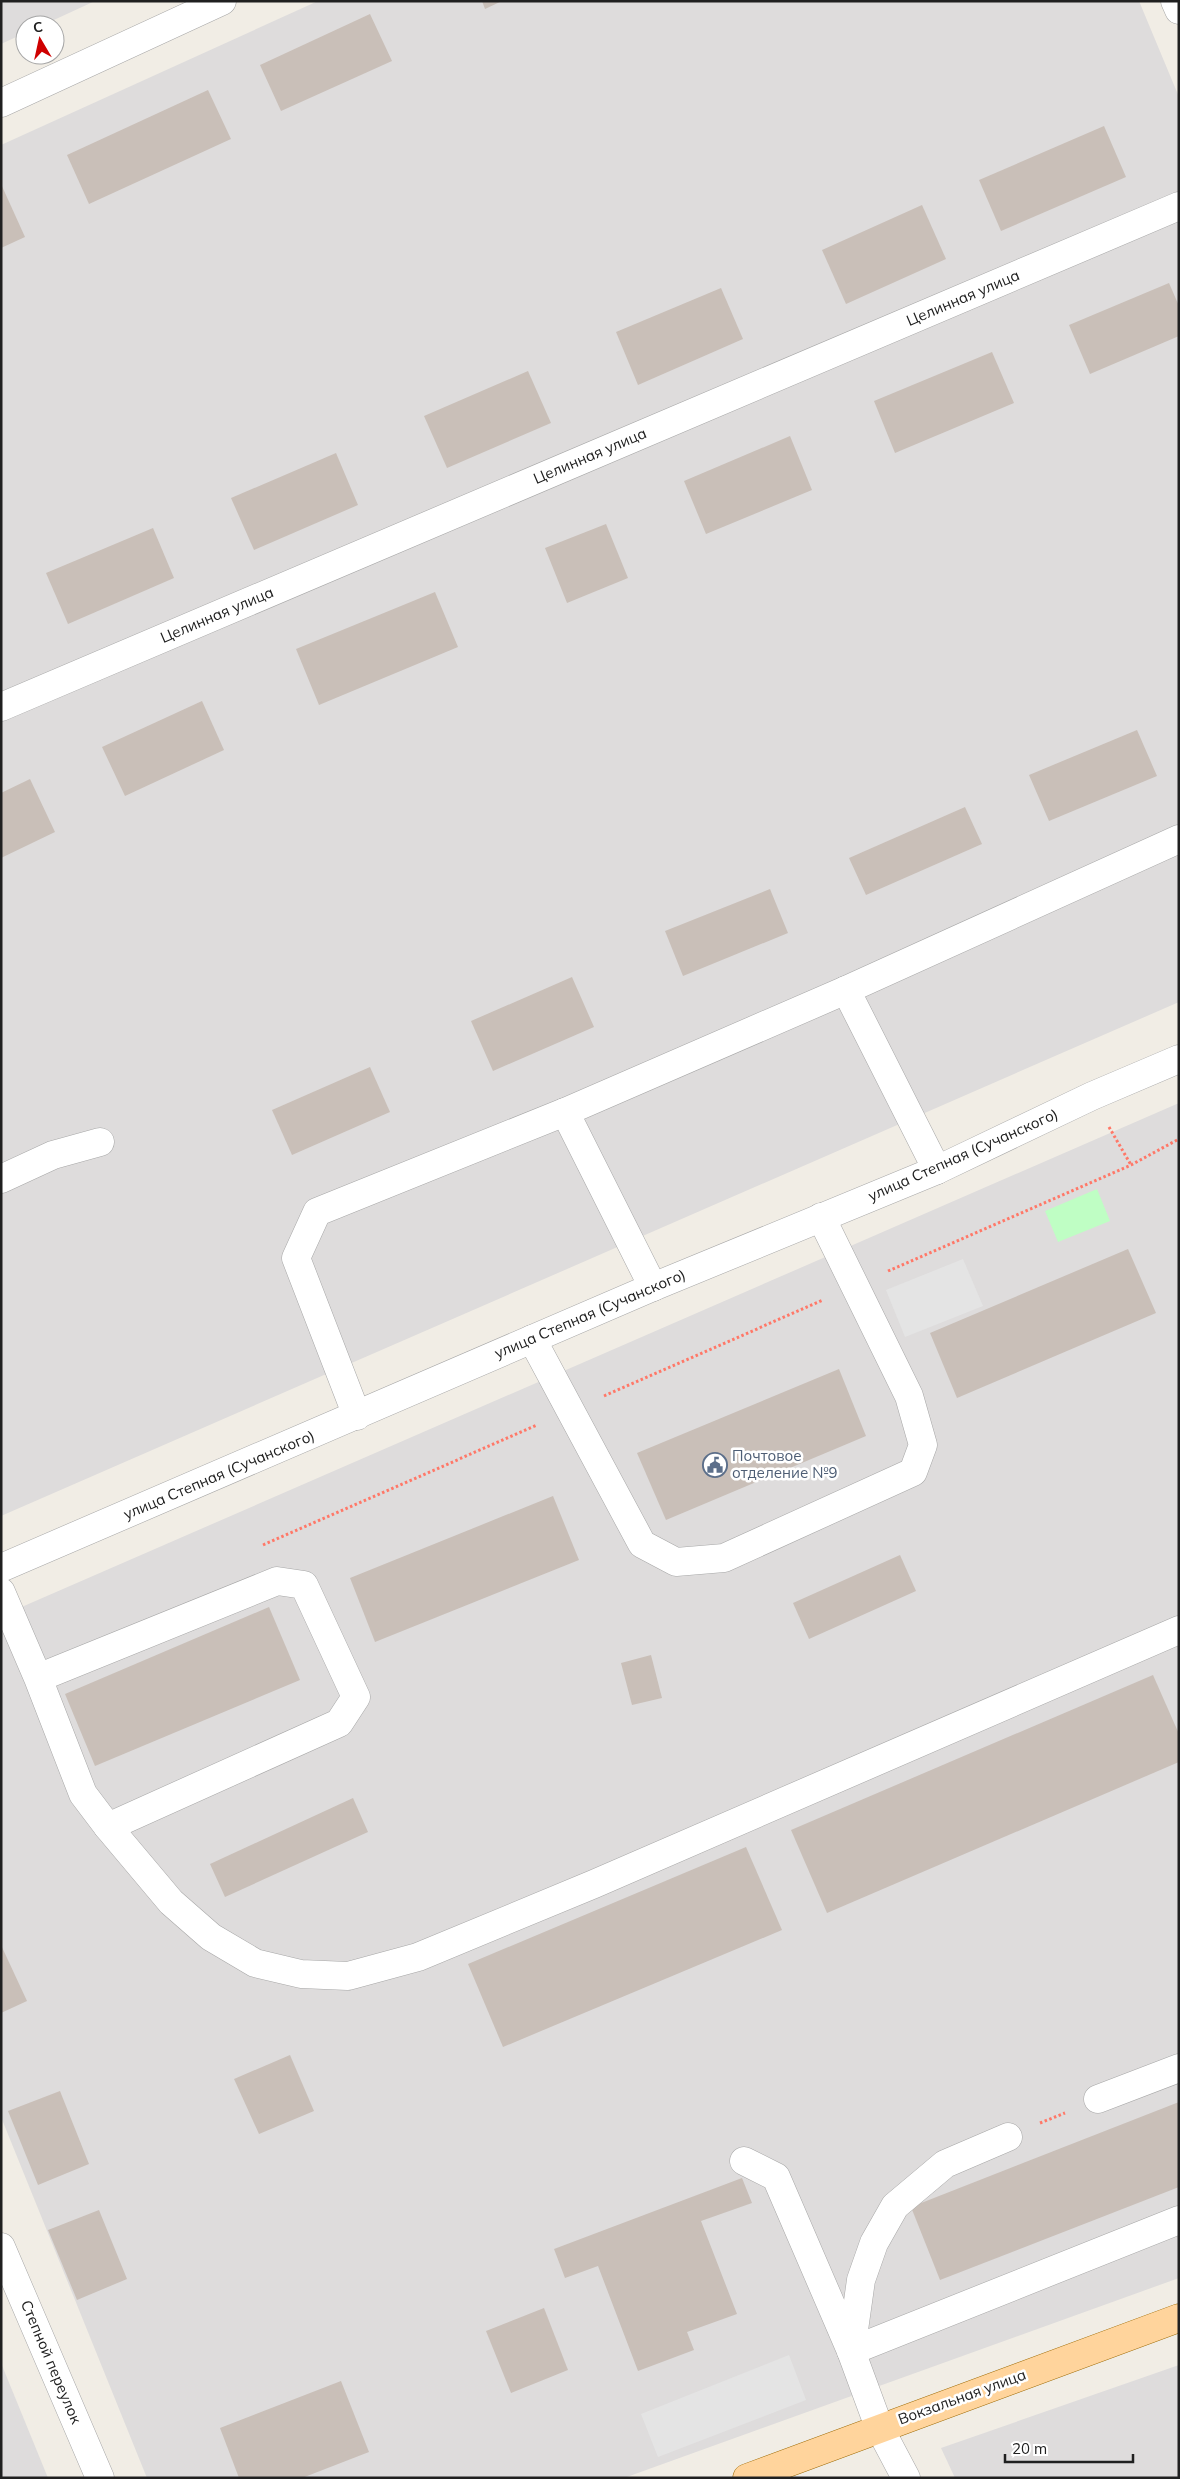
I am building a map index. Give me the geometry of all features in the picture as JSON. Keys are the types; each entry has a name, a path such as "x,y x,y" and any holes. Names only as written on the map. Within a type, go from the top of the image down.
{"main road":[{"name":"Вокзальная улица","path":"746,2478 1179,2318"}],"street":[{"path":"1,102 222,1"},
{"path":"1175,1 1179,10"},
{"name":"Целинная улица","path":"1,707 1179,206"},
{"path":"357,1416 296,1258 317,1212 565,1112 846,990 1179,838"},
{"path":"846,990 937,1170"},
{"name":"улица Степная (Сучанского)","path":"1,1568 653,1287 937,1170 1092,1096 1179,1059"},
{"path":"565,1112 653,1287"},
{"path":"1,1179 53,1155 100,1142"},
{"path":"532,1339 642,1544 676,1562 724,1558 913,1472 923,1444 909,1396 821,1217"},
{"path":"38,1678 277,1581 304,1585 356,1697 339,1723 108,1827"},
{"path":"1,1592 38,1678 83,1794 171,1902 211,1937 256,1963 301,1974 348,1976 418,1957 585,1888 1179,1630"},
{"path":"1098,2099 1179,2068"},
{"path":"851,2351 860,2280 874,2243 895,2206 945,2164 1008,2136"},
{"path":"744,2161 776,2177 851,2351 879,2428 906,2478"},
{"path":"851,2351 1179,2220"},
{"name":"Степной переулок","path":"1,2247 100,2478"}],"path":[{"path":"1092,1096 1131,1165"},
{"path":"1008,2136 1098,2099"}],"shaded area":[{"path":"1,1 95,1 65,15 15,15 15,38 1,44"},
{"path":"318,1 1139,1 1179,97 1179,1002 1,1516 1,145"},
{"path":"1179,1103 1179,2278 624,2478 147,2478 1,2117 1,1616"},
{"path":"963,1259 983,1306 905,1337 886,1290"},
{"path":"789,2355 806,2400 658,2457 641,2414"},
{"path":"1,2363 48,2478 1,2478"},
{"path":"1179,2365 1179,2478 955,2478 941,2448"}],"green space":[{"path":"1097,1189 1110,1221 1058,1242 1045,1211"}],"building":[{"path":"482,1 502,1 485,9"},
{"path":"370,14 392,61 281,111 260,65"},
{"path":"208,90 231,139 89,204 67,155"},
{"path":"1104,126 1126,177 1001,231 979,180"},
{"path":"1,184 25,237 1,248"},
{"path":"922,205 946,259 846,304 822,250"},
{"path":"1169,283 1179,306 1179,336 1090,374 1069,325"},
{"path":"721,288 743,339 638,385 616,332"},
{"path":"992,352 1014,403 895,453 874,401"},
{"path":"528,371 551,423 447,468 424,416"},
{"path":"790,436 812,490 706,534 684,481"},
{"path":"336,453 358,505 254,550 231,498"},
{"path":"606,524 628,578 567,603 545,548"},
{"path":"153,528 174,578 68,624 46,573"},
{"path":"435,592 458,647 319,705 296,649"},
{"path":"202,701 224,750 125,796 102,747"},
{"path":"1137,730 1157,776 1049,821 1029,775"},
{"path":"30,779 55,832 1,858 1,793"},
{"path":"965,807 982,844 866,895 849,858"},
{"path":"770,889 788,933 683,976 665,931"},
{"path":"572,977 594,1027 493,1071 471,1021"},
{"path":"370,1067 390,1112 292,1155 272,1110"},
{"path":"1128,1249 1156,1313 957,1398 930,1333"},
{"path":"839,1369 866,1436 666,1520 637,1453"},
{"path":"553,1496 579,1560 375,1642 350,1578"},
{"path":"900,1555 916,1591 809,1639 793,1603"},
{"path":"269,1607 300,1680 95,1766 65,1694"},
{"path":"651,1655 662,1698 632,1705 621,1663"},
{"path":"1153,1675 1179,1734 1179,1762 827,1913 791,1830"},
{"path":"353,1798 368,1832 225,1897 210,1864"},
{"path":"746,1847 782,1930 503,2047 468,1964"},
{"path":"1,1945 27,2001 1,2013"},
{"path":"290,2055 314,2111 259,2134 234,2079"},
{"path":"60,2091 89,2164 38,2185 8,2111"},
{"path":"1179,2102 1179,2187 940,2280 911,2207"},
{"path":"742,2178 752,2203 701,2221 737,2314 687,2332 694,2350 638,2371 598,2266 565,2278 554,2249"},
{"path":"99,2210 127,2279 77,2300 48,2230"},
{"path":"544,2308 568,2370 511,2393 486,2331"},
{"path":"341,2381 369,2452 302,2478 239,2478 220,2428"}],"place":[{"name":"Почтовое отделение №9","path":"715,1465"}]}
